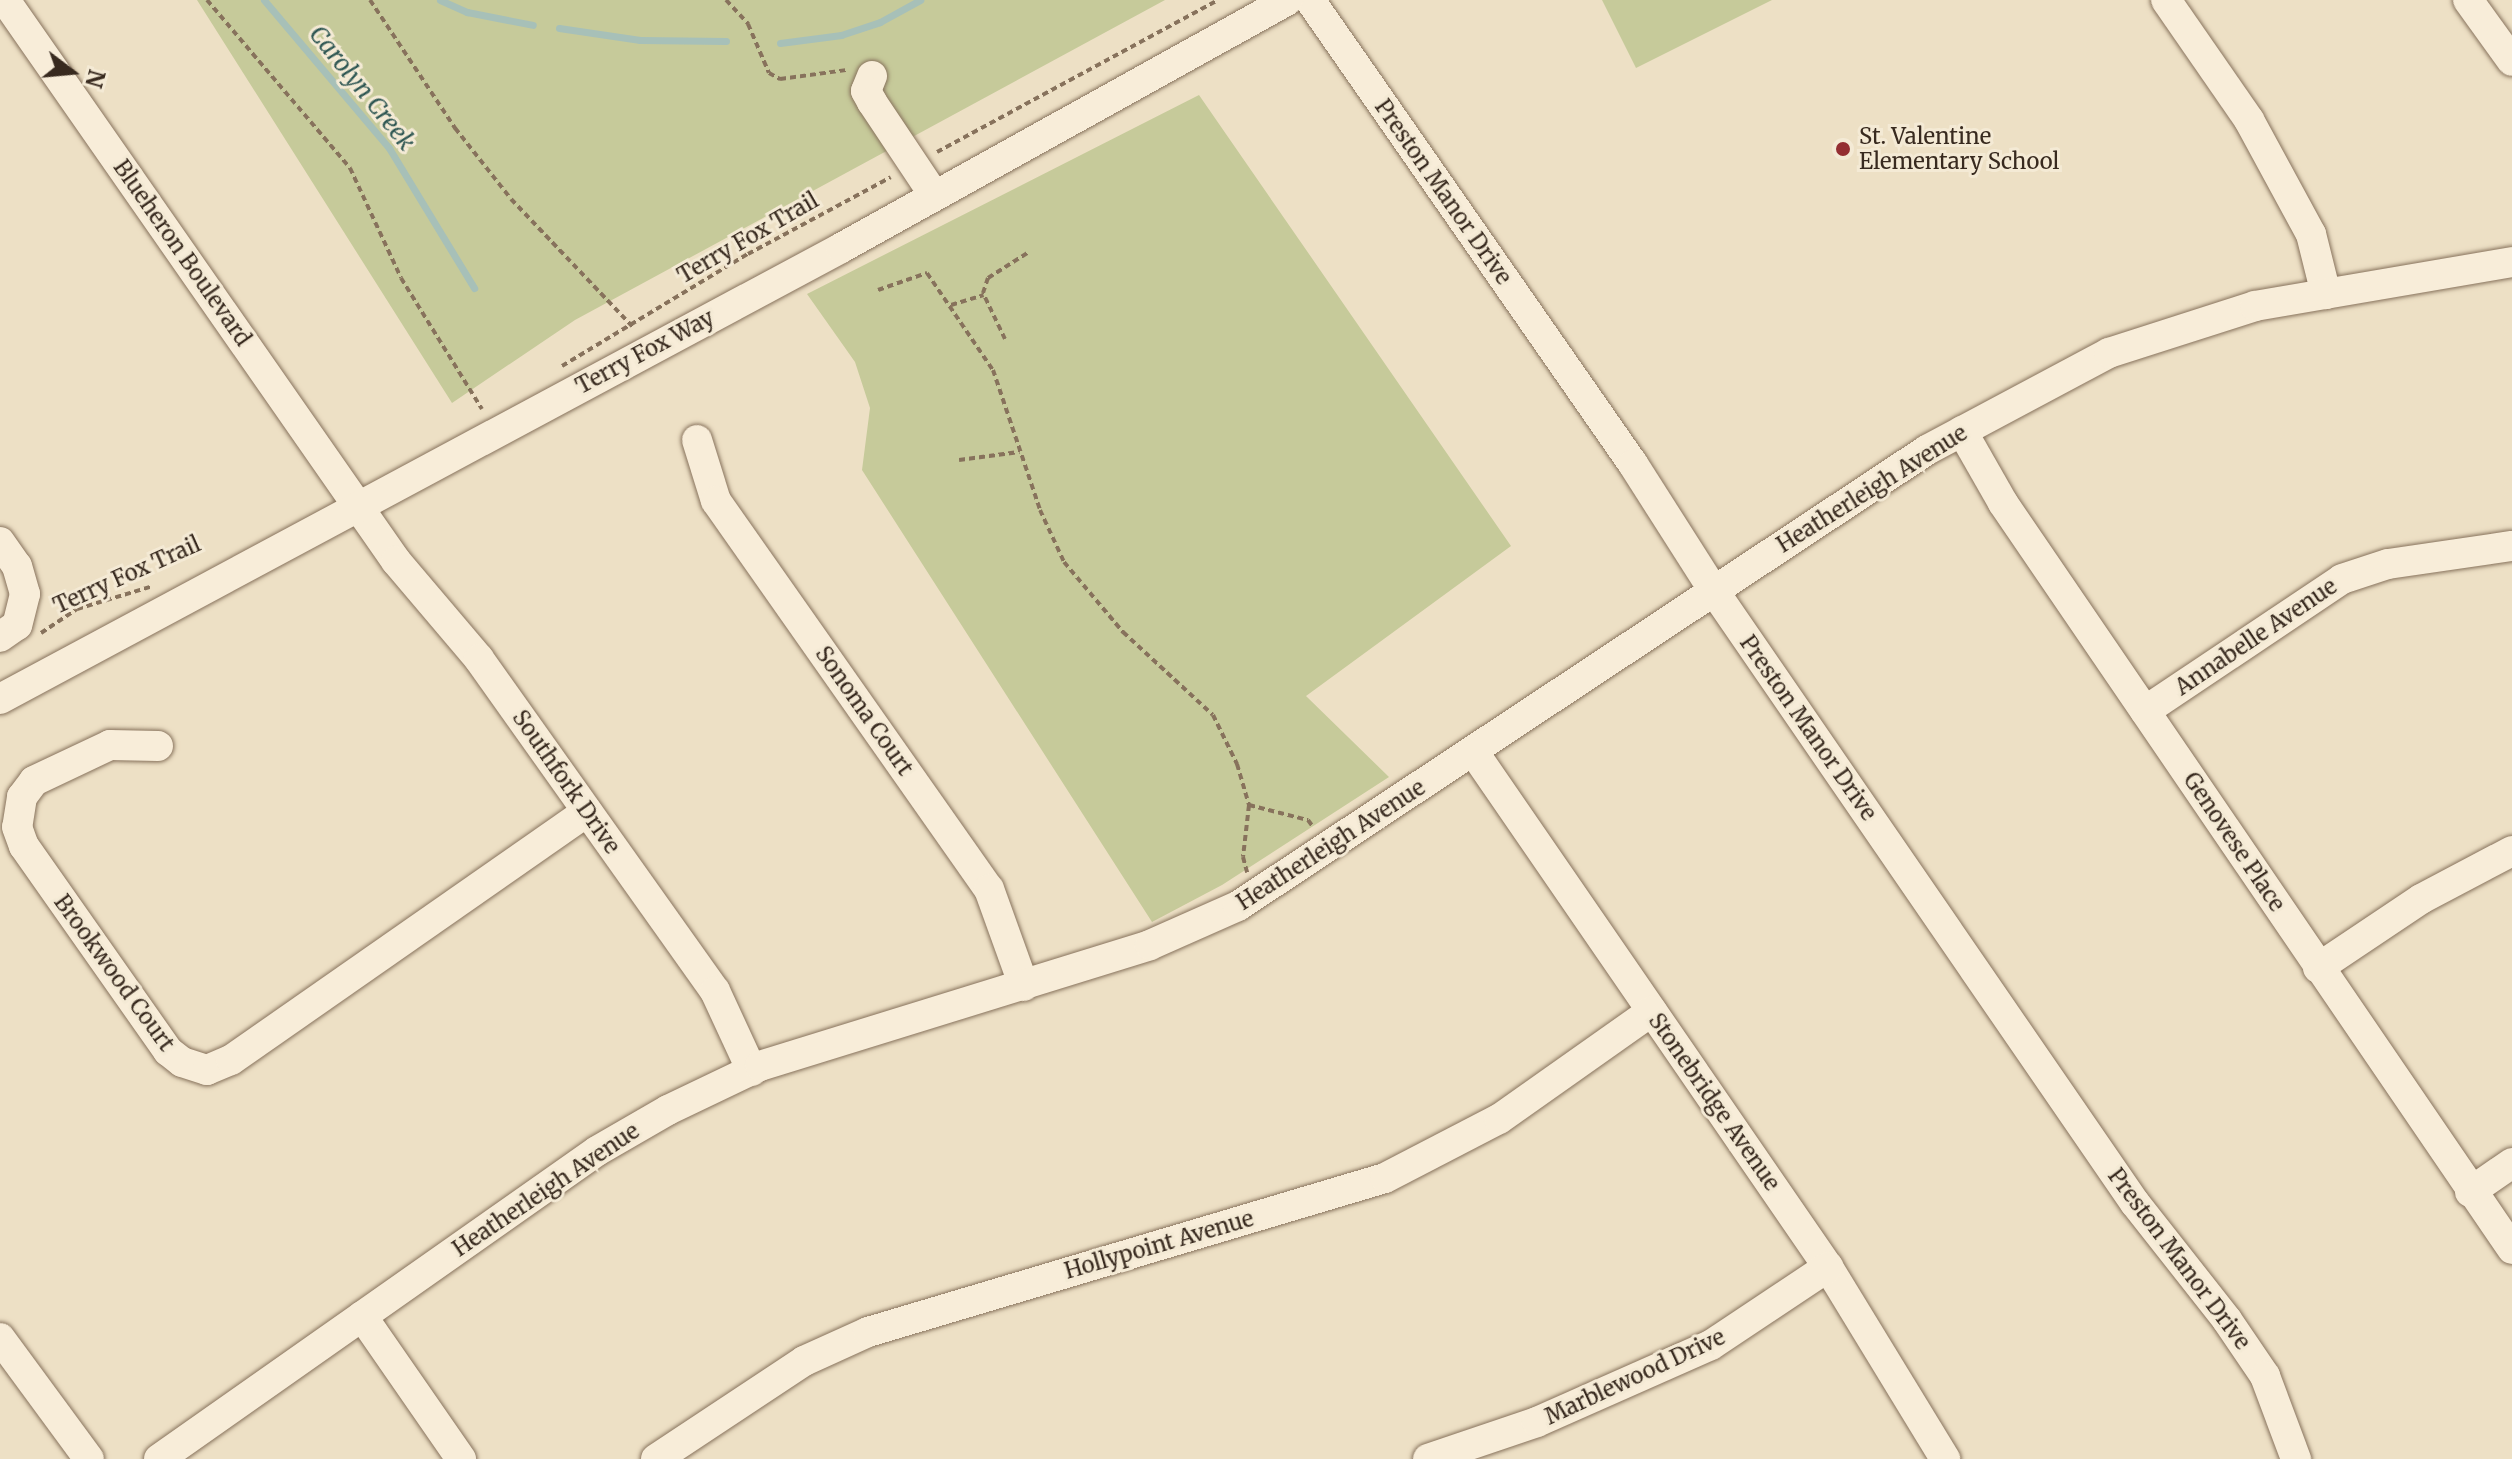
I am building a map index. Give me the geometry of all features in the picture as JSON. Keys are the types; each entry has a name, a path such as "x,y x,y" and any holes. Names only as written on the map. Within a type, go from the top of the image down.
{"street":[{"name":"Blueheron Boulevard","path":"5,0 360,506"},
{"name":"Terry Fox Way","path":"0,699 360,506 640,338 934,195 1288,0"},
{"name":"Preston Manor Drive","path":"1310,0 1633,464 1714,591 2135,1203 2265,1376 2296,1459"},
{"path":"2166,0 2249,120 2311,234 2326,294"},
{"path":"2468,0 2512,61"},
{"path":"872,76 866,91 888,119 934,195"},
{"name":"Heatherleigh Avenue","path":"159,1459 597,1151 752,1071 1150,945 1254,898 1714,591 1962,431 2109,353 2255,306 2512,262"},
{"name":"Genovese Place","path":"1962,431 2003,503 2470,1192 2512,1249"},
{"name":"Sonoma Court","path":"697,440 716,501 989,889 1024,986"},
{"name":"Southfork Drive","path":"360,506 396,561 479,659 715,991 752,1071"},
{"path":"0,542 17,566 25,594 14,638"},
{"name":"Annabelle Avenue","path":"2145,711 2342,579 2388,564 2512,546"},
{"name":"Brookwood Court","path":"158,746 110,745 34,781 22,797 17,827 24,846 168,1051 207,1070 231,1060 587,812"},
{"name":"Stonebridge Avenue","path":"1473,751 1828,1267 1945,1459"},
{"path":"2318,968 2421,899 2512,851"},
{"name":"Hollypoint Avenue","path":"656,1459 804,1361 868,1332 1385,1178 1499,1119 1652,1011"},
{"path":"2470,1192 2512,1163"},
{"name":"Marblewood Drive","path":"1428,1459 1523,1428 1711,1345 1828,1267"},
{"path":"362,1316 461,1459"},
{"path":"0,1338 89,1459"}],"path":[{"path":"207,0 350,168 401,278 482,409"},
{"path":"370,0 455,128 511,199 640,338"},
{"path":"726,0 748,24 769,73 780,79 851,69 872,76"},
{"path":"940,151 1218,0"},
{"name":"Terry Fox Trail","path":"617,336 640,338 748,254 899,173"},
{"path":"1005,339 983,295 988,278 1029,252"},
{"path":"878,290 927,273 993,370 1019,452 1064,562 1123,632 1213,715 1237,764 1249,805 1243,857 1254,898"},
{"path":"950,305 983,295"},
{"path":"959,460 1019,452"},
{"name":"Terry Fox Trail","path":"14,638 77,609 155,585"},
{"path":"1249,805 1308,820 1329,848"}],"green space":[{"path":"197,0 1165,0 575,320 452,403"},
{"path":"1602,0 1772,0 1636,68"},
{"path":"1199,95 1511,546 1306,696 1389,777 1222,885 1152,922 862,470 870,408 855,362 807,294"}],"waterway":[{"name":"Carolyn Creek","path":"264,0 389,148 474,288"},
{"name":"Carolyn Creek","path":"440,0 467,12 533,25"},
{"name":"Carolyn Creek","path":"780,43 841,35 880,22 920,0"},
{"name":"Carolyn Creek","path":"559,28 640,40 726,41"}],"place":[{"name":"St. Valentine Elementary School","path":"1843,149"}]}
